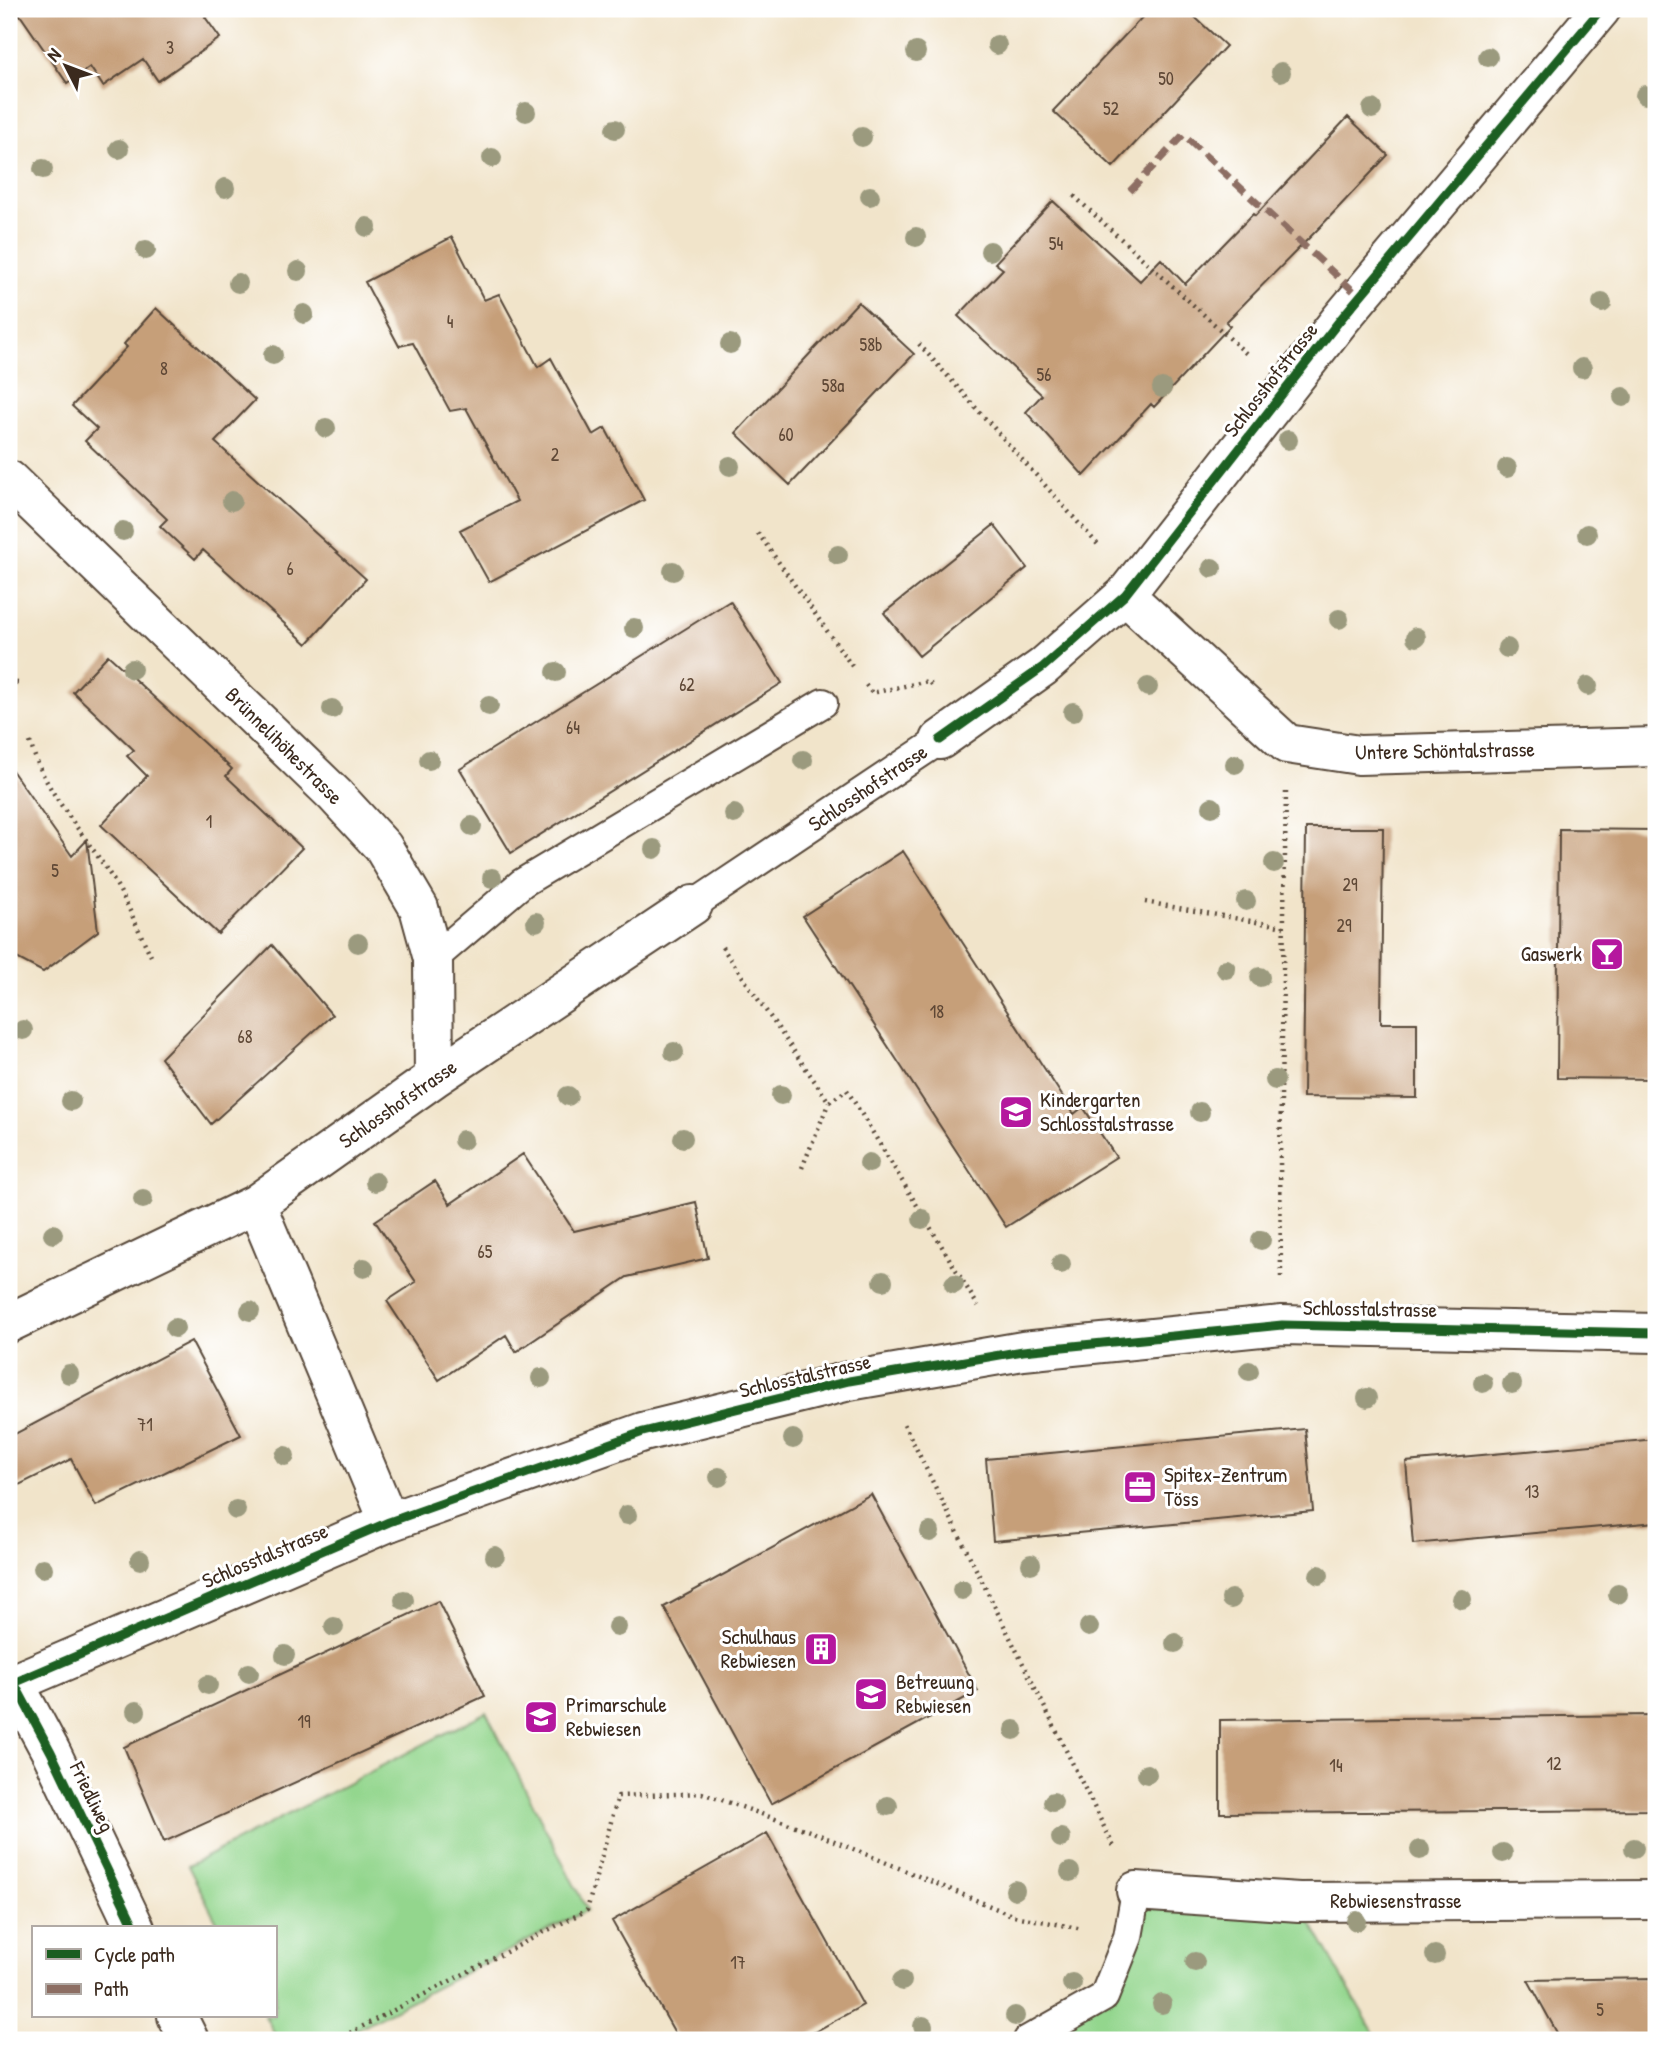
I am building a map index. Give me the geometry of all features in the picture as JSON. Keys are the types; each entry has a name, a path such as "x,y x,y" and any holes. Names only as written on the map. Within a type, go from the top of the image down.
{"street":[{"name":"Schlosshofstrasse","path":"940,740 1043,667 1125,595 1340,320 1601,9"},
{"name":"Brünnelihöhestrasse","path":"9,480 335,795 383,847 419,908 433,959 434,1078"},
{"path":"1125,595 1287,744"},
{"name":"Untere Schöntalstrasse","path":"1287,744 1359,755 1656,747"},
{"name":"Schlosshofstrasse","path":"9,1323 256,1204 434,1078 693,905"},
{"path":"256,1204 389,1522"},
{"name":"Schlosstalstrasse","path":"11,1684 389,1522 643,1432 849,1381 1023,1351 1282,1325 1656,1333"},
{"name":"Friedliweg","path":"11,1684 51,1752 134,1926"},
{"name":"Rebwiesenstrasse","path":"1136,1891 1298,1902 1656,1900"},
{"path":"178,2018 189,2040"}],"lane":[{"path":"433,959 522,883 823,703"},
{"name":"Schlosshofstrasse","path":"693,905 940,740"},
{"path":"1028,2040 1104,1997 1128,1937 1136,1891"}],"path":[{"path":"1074,196 1250,356 1230,378 1267,414"},
{"path":"919,344 1103,551"},
{"path":"758,533 856,672"},
{"path":"864,683 872,693 928,681"},
{"path":"9,682 19,684"},
{"path":"30,742 35,759 65,809 111,875 151,956"},
{"path":"1281,1278 1280,1158 1287,744"},
{"path":"1145,902 1284,927"},
{"path":"693,905 828,1102"},
{"path":"802,1168 828,1102 847,1090 978,1306"},
{"path":"904,1424 1136,1891"},
{"path":"342,2040 341,2038 587,1910 618,1796 702,1793 815,1833 1014,1916 1128,1937"}],"green space":[{"path":"486,1712 587,1910 335,2040 278,2040 266,2018 276,2018 276,1926 219,1926 188,1866"},
{"path":"1136,1891 1299,1902 1378,2040 1028,2040 1104,1997"}],"building":[{"path":"16,9 217,9 205,17 220,38 158,81 143,59 103,86 90,67 67,83"},
{"path":"1150,9 1186,9 1226,46 1113,167 1053,111"},
{"path":"1348,117 1388,155 1226,322 1230,326 1154,407 1151,404 1084,476 1026,412 1042,395 958,316 1003,269 995,263 1053,201 1140,281 1161,259 1185,284 1253,214 1255,216"},
{"path":"452,237 484,300 499,294 538,367 551,358 593,435 605,428 644,500 489,582 460,530 517,501 466,408 450,411 413,343 399,346 365,282"},
{"path":"858,302 914,354 790,485 736,433"},
{"path":"156,308 255,400 215,442 366,579 307,644 203,550 195,559 160,526 167,519 85,441 97,429 72,406 127,347 124,344"},
{"path":"994,525 1027,568 919,656 884,613"},
{"path":"730,601 782,683 511,853 460,769"},
{"path":"108,655 232,769 226,776 302,848 218,934 101,825 147,776 127,756 134,750 73,692"},
{"path":"9,766 72,856 87,840 98,931 43,972 9,954"},
{"path":"1306,828 1383,828 1381,1023 1417,1023 1417,1098 1303,1097"},
{"name":"Gaswerk","path":"1559,829 1656,830 1656,1079 1557,1078"},
{"path":"903,851 1074,1114 1083,1107 1116,1157 1006,1227 803,916"},
{"path":"272,945 332,1015 211,1124 161,1058"},
{"path":"523,1154 574,1231 696,1202 708,1258 627,1277 516,1352 506,1335 439,1380 387,1301 416,1282 375,1221 435,1181 450,1204"},
{"path":"191,1341 241,1435 96,1506 71,1459 9,1490 9,1437"},
{"path":"1305,1429 1313,1511 993,1541 986,1459"},
{"path":"1656,1439 1656,1522 1413,1544 1406,1462"},
{"name":"Schulhaus Rebwiesen","path":"871,1494 978,1691 771,1804 664,1607"},
{"path":"438,1601 485,1696 164,1842 124,1747"},
{"path":"1656,1715 1656,1810 1220,1813 1220,1720"},
{"path":"767,1833 863,2005 800,2040 679,2040 612,1921"},
{"path":"1656,1978 1656,2040 1561,2040 1528,1980"}],"marked path":[{"path":"1130,191 1183,135 1360,297"}],"cycle path":[{"path":"940,740 1043,667 1125,595 1340,320 1601,9"},
{"path":"9,1685 389,1522 643,1432 849,1381 1023,1351 1282,1325 1656,1333"},
{"path":"14,1683 51,1752 134,1926"}],"place":[{"name":"Gaswerk","path":"1607,954"},
{"name":"Kindergarten Schlosstalstrasse","path":"1016,1112"},
{"name":"Spitex-Zentrum Töss","path":"1140,1487"},
{"name":"Schulhaus Rebwiesen","path":"821,1649"},
{"name":"Betreuung Rebwiesen","path":"871,1694"},
{"name":"Primarschule Rebwiesen","path":"541,1717"}]}
